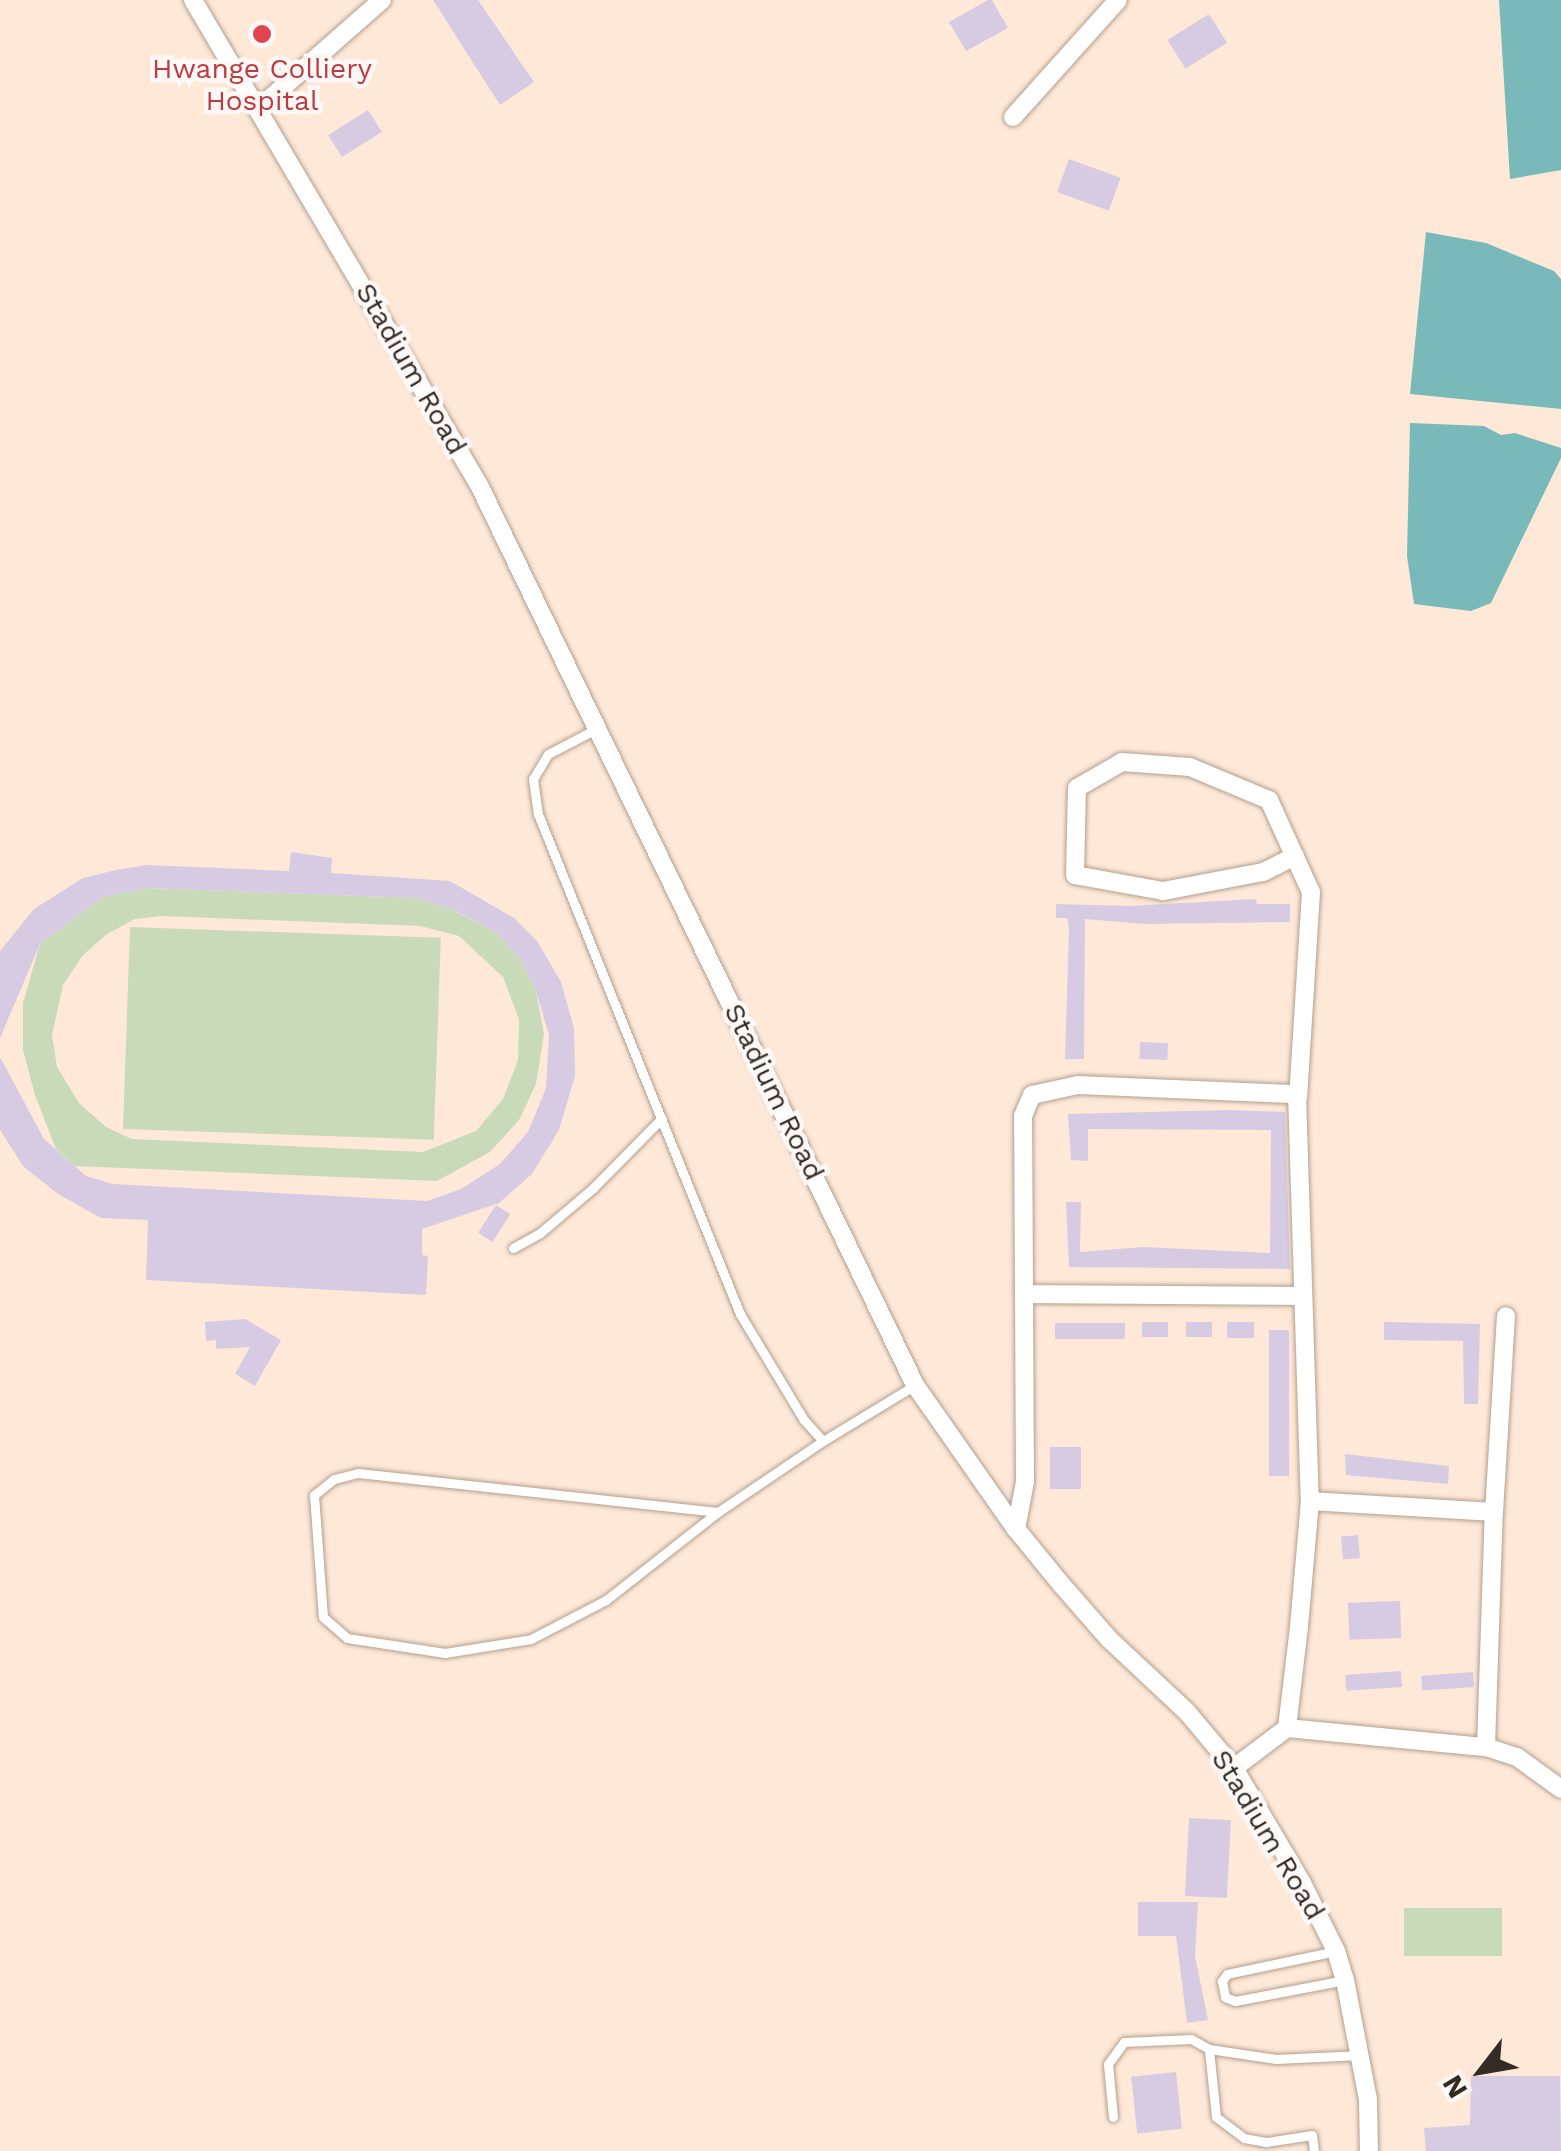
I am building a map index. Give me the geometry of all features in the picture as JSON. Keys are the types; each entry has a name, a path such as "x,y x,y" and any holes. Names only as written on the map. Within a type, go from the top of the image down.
{"street":[{"name":"Stadium Road","path":"193,0 479,486 916,1385 1016,1529 1109,1638 1187,1712 1234,1768 1336,1951 1361,2055 1369,2151"},
{"path":"258,109 382,0"},
{"path":"1013,118 1118,0"},
{"path":"1287,1728 1310,1501 1298,1098 1311,892 1295,856 1269,800 1190,767 1122,762 1077,788 1076,875 1163,890 1263,872 1295,856"},
{"path":"1016,1529 1025,1482 1024,1116 1032,1096 1078,1086 1298,1098"},
{"path":"1025,1294 1301,1296"},
{"path":"1486,1747 1506,1316"},
{"path":"1310,1501 1494,1512"},
{"path":"1234,1768 1287,1728 1486,1747 1517,1756 1561,1789"}],"lane":[{"path":"598,728 548,754 533,779 538,814 740,1314 804,1420 823,1441"},
{"path":"513,1248 540,1233 593,1188 662,1118"},
{"path":"718,1512 358,1473 346,1476 314,1495 323,1617 347,1638 444,1653 531,1639 606,1600 718,1512 823,1441 916,1385"},
{"path":"1336,1951 1227,1974 1222,1981 1225,1996 1235,2001 1345,1980"},
{"path":"1113,2117 1108,2064 1124,2042 1191,2039 1209,2050 1276,2059 1361,2055"},
{"path":"1209,2050 1216,2117 1244,2138 1266,2146 1312,2135 1314,2151"}],"green space":[{"path":"146,888 417,898 453,910 498,934 521,959 536,991 544,1034 536,1084 519,1120 490,1152 437,1181 75,1166 56,1149 35,1095 23,1050 23,1003 40,944 103,897","holes":["162,916 420,926 459,936 503,977 519,1019 518,1060 503,1099 476,1131 423,1152 132,1139 106,1127 79,1103 57,1067 52,1035 63,985 83,955 107,934 135,919"]},
{"path":"130,927 441,938 434,1140 123,1129"},
{"path":"1404,1908 1502,1908 1502,1956 1404,1956"}],"water":[{"path":"1499,0 1561,0 1561,170 1510,179"},
{"path":"1426,232 1486,243 1554,271 1561,279 1561,409 1410,394"},
{"path":"1410,423 1484,426 1501,435 1515,433 1561,448 1561,458 1491,603 1471,611 1414,604 1407,556"}],"building":[{"path":"433,0 478,0 534,82 500,105"},
{"path":"992,0 1008,28 966,51 949,22"},
{"path":"1209,14 1227,43 1185,69 1167,40"},
{"path":"368,110 382,132 342,157 328,135"},
{"path":"1069,159 1121,178 1109,211 1057,192"},
{"path":"291,852 332,858 331,873 450,881 514,918 537,941 561,982 574,1028 575,1076 559,1130 532,1174 499,1203 422,1229 422,1255 428,1256 426,1295 146,1280 148,1220 101,1218 58,1194 23,1166 0,1130 0,1057 44,1139 86,1176 113,1184 427,1201 461,1189 500,1164 528,1132 546,1088 549,1035 536,991 521,959 498,934 456,911 417,898 146,888 103,897 40,944 0,1038 0,951 34,909 83,878 116,870 147,865 289,871"},
{"path":"1256,899 1257,904 1290,904 1290,922 1144,924 1085,919 1084,1059 1065,1059 1069,928 1067,918 1056,918 1056,904 1128,906"},
{"path":"1140,1042 1168,1043 1167,1060 1139,1059"},
{"path":"1285,1112 1290,1269 1069,1267 1066,1202 1081,1202 1080,1252 1144,1247 1270,1253 1271,1130 1088,1129 1088,1161 1071,1160 1068,1114"},
{"path":"496,1205 510,1214 492,1242 478,1233"},
{"path":"245,1319 281,1340 255,1386 235,1374 250,1347 216,1349 216,1340 206,1341 205,1322"},
{"path":"1142,1322 1168,1322 1168,1337 1142,1337"},
{"path":"1186,1322 1212,1322 1212,1337 1186,1337"},
{"path":"1227,1322 1254,1322 1254,1338 1227,1338"},
{"path":"1384,1322 1480,1324 1478,1404 1464,1404 1463,1341 1384,1340"},
{"path":"1055,1323 1125,1323 1125,1339 1055,1339"},
{"path":"1269,1330 1289,1330 1289,1476 1269,1476"},
{"path":"1050,1447 1081,1447 1081,1489 1050,1489"},
{"path":"1345,1454 1449,1466 1448,1484 1346,1475"},
{"path":"1358,1535 1360,1558 1343,1559 1341,1536"},
{"path":"1400,1601 1401,1638 1349,1640 1348,1603"},
{"path":"1401,1671 1402,1687 1346,1691 1345,1675"},
{"path":"1473,1672 1474,1687 1422,1691 1421,1676"},
{"path":"1189,1818 1231,1820 1227,1898 1185,1896"},
{"path":"1138,1902 1198,1902 1195,1956 1208,2020 1187,2023 1176,1936 1138,1936"},
{"path":"1176,2072 1182,2129 1137,2133 1131,2077"},
{"path":"1471,2076 1560,2076 1561,2151 1426,2151 1424,2128 1470,2125"}],"place":[{"name":"Hwange Colliery Hospital","path":"262,34"}]}
